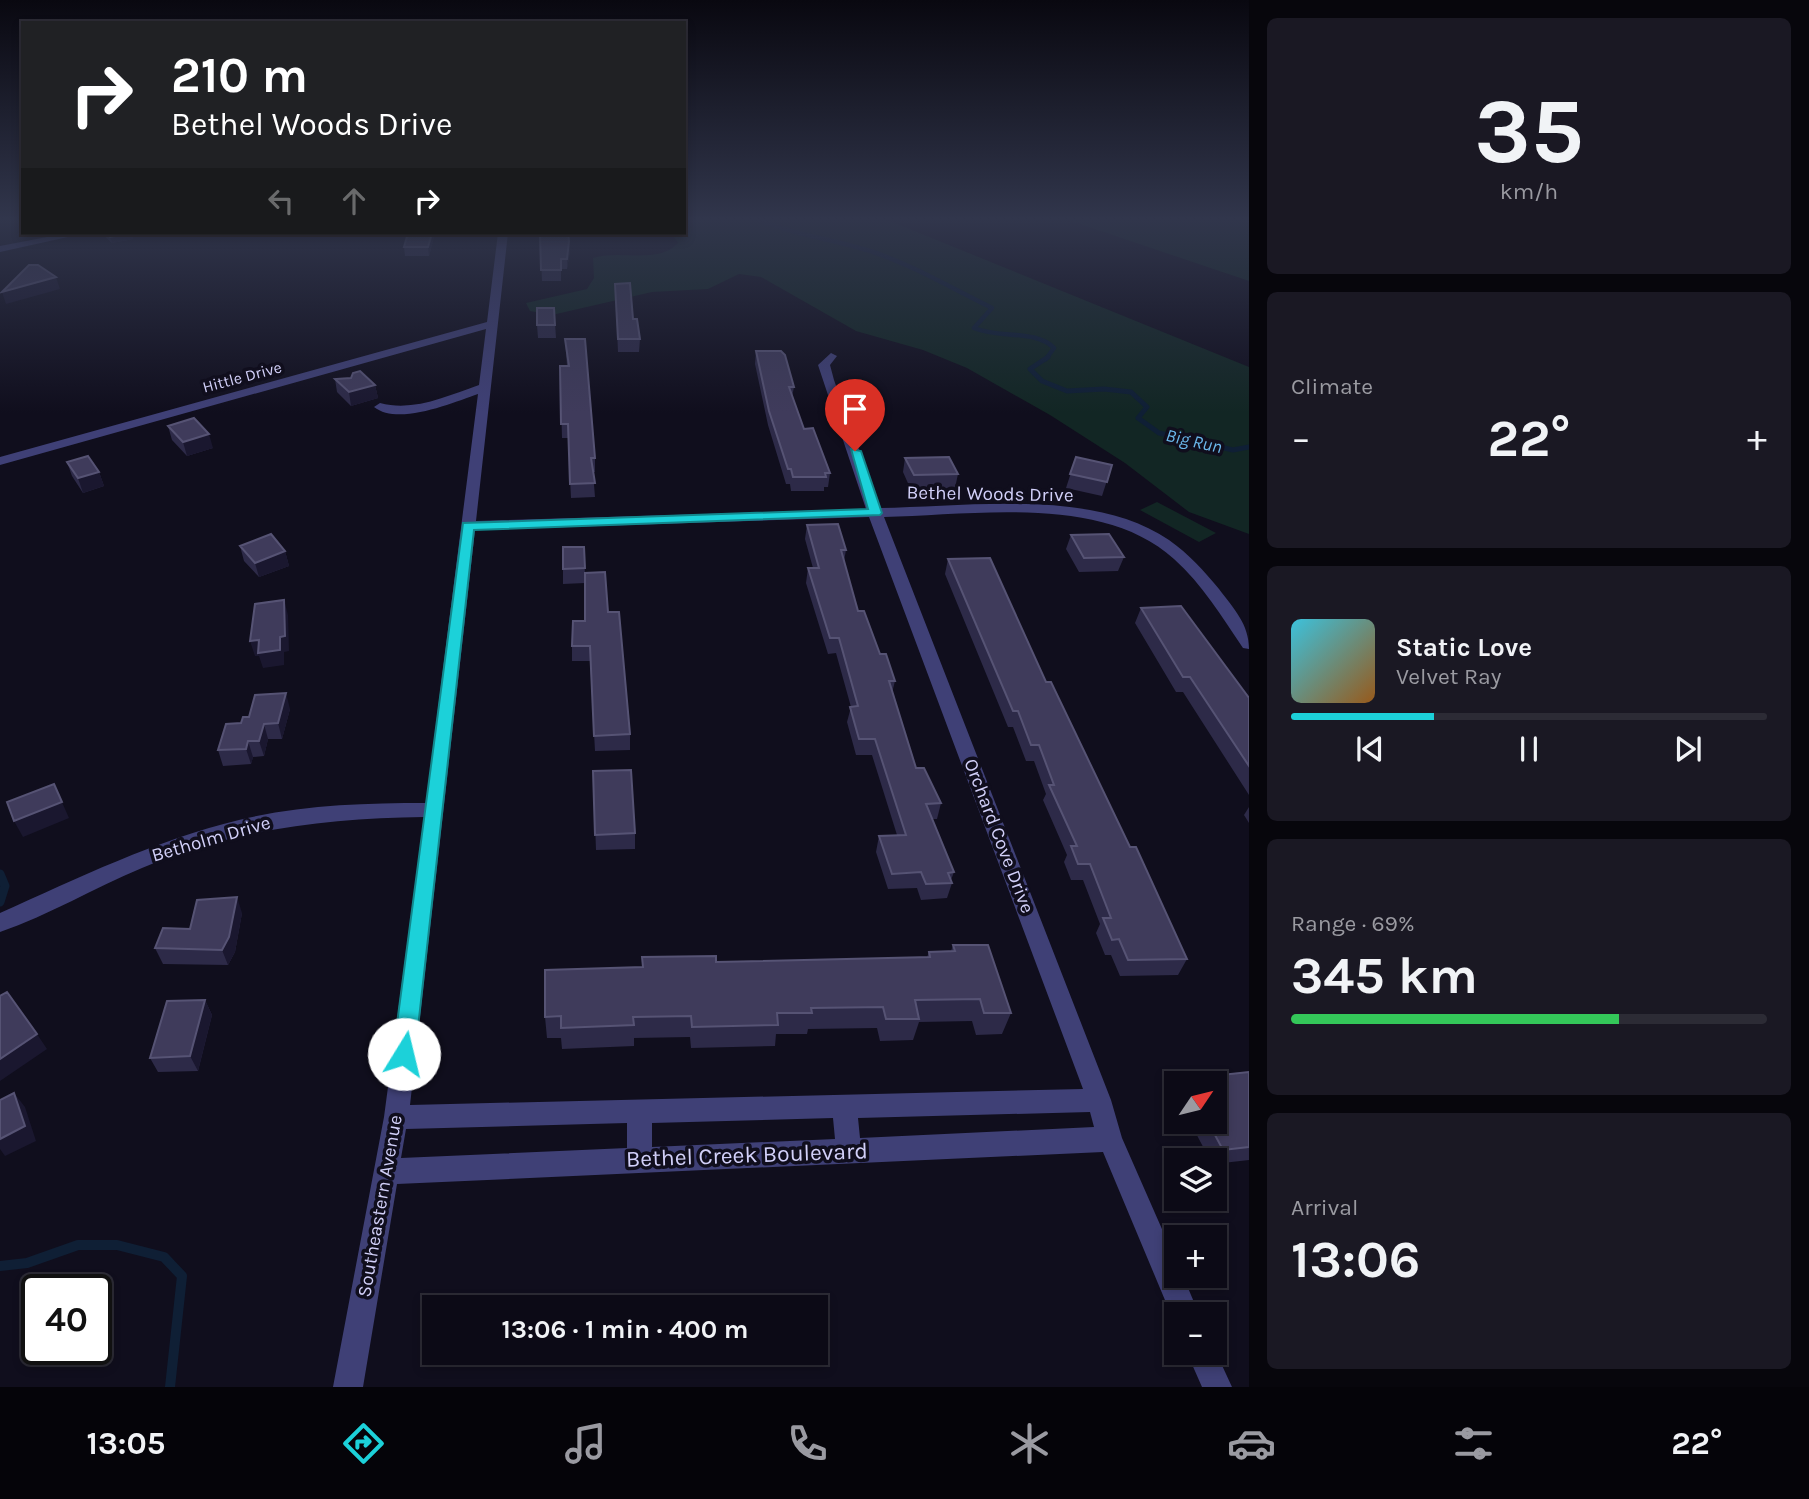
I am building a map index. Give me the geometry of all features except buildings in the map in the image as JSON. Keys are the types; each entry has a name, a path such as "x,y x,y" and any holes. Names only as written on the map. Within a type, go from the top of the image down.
{"street":[{"name":"Southeastern Avenue","path":"348,1387 384,1172 396,1117 497,284"},
{"name":"Hittle Drive","path":"0,461 335,373 492,324"},
{"name":"Orchard Cove Drive","path":"831,356 824,365 828,380 875,513 1100,1100 1110,1139 1180,1302"},
{"path":"380,407 389,411 404,411 485,387"},
{"name":"Bethel Woods Drive","path":"468,526 875,513 1053,511 1086,514 1129,526 1157,539 1188,561 1249,643"},
{"name":"Betholm Drive","path":"0,923 139,860 225,831 274,820 332,812 435,810"},
{"path":"396,1117 639,1114 1100,1100"},
{"path":"844,1107 849,1151"},
{"path":"639,1114 640,1160"},
{"name":"Bethel Creek Boulevard","path":"384,1172 1110,1139"},
{"path":"1207,1365 1217,1387"}],"green space":[{"path":"590,284 719,284 708,289 652,292 552,315 530,311 526,303 587,289"},
{"path":"773,284 1044,284 1249,367 1249,534 1189,512 1125,463 1050,415 967,368 923,350 856,331"},
{"path":"1157,502 1216,533 1199,542 1140,510"}],"waterway":[{"name":"Big Run","path":"944,284 992,308 974,328 1037,338 1054,348 1047,358"},
{"name":"Big Run","path":"1047,358 1030,369 1042,381 1067,391 1104,389 1131,392 1147,407 1138,418 1159,433 1233,450 1249,447"},
{"path":"0,874 5,886 0,902"},
{"path":"0,1266 27,1263 78,1245 117,1245 164,1257 182,1276 170,1387"}],"route":[{"path":"404,1054 425,901 468,526 875,513 855,451"}]}
